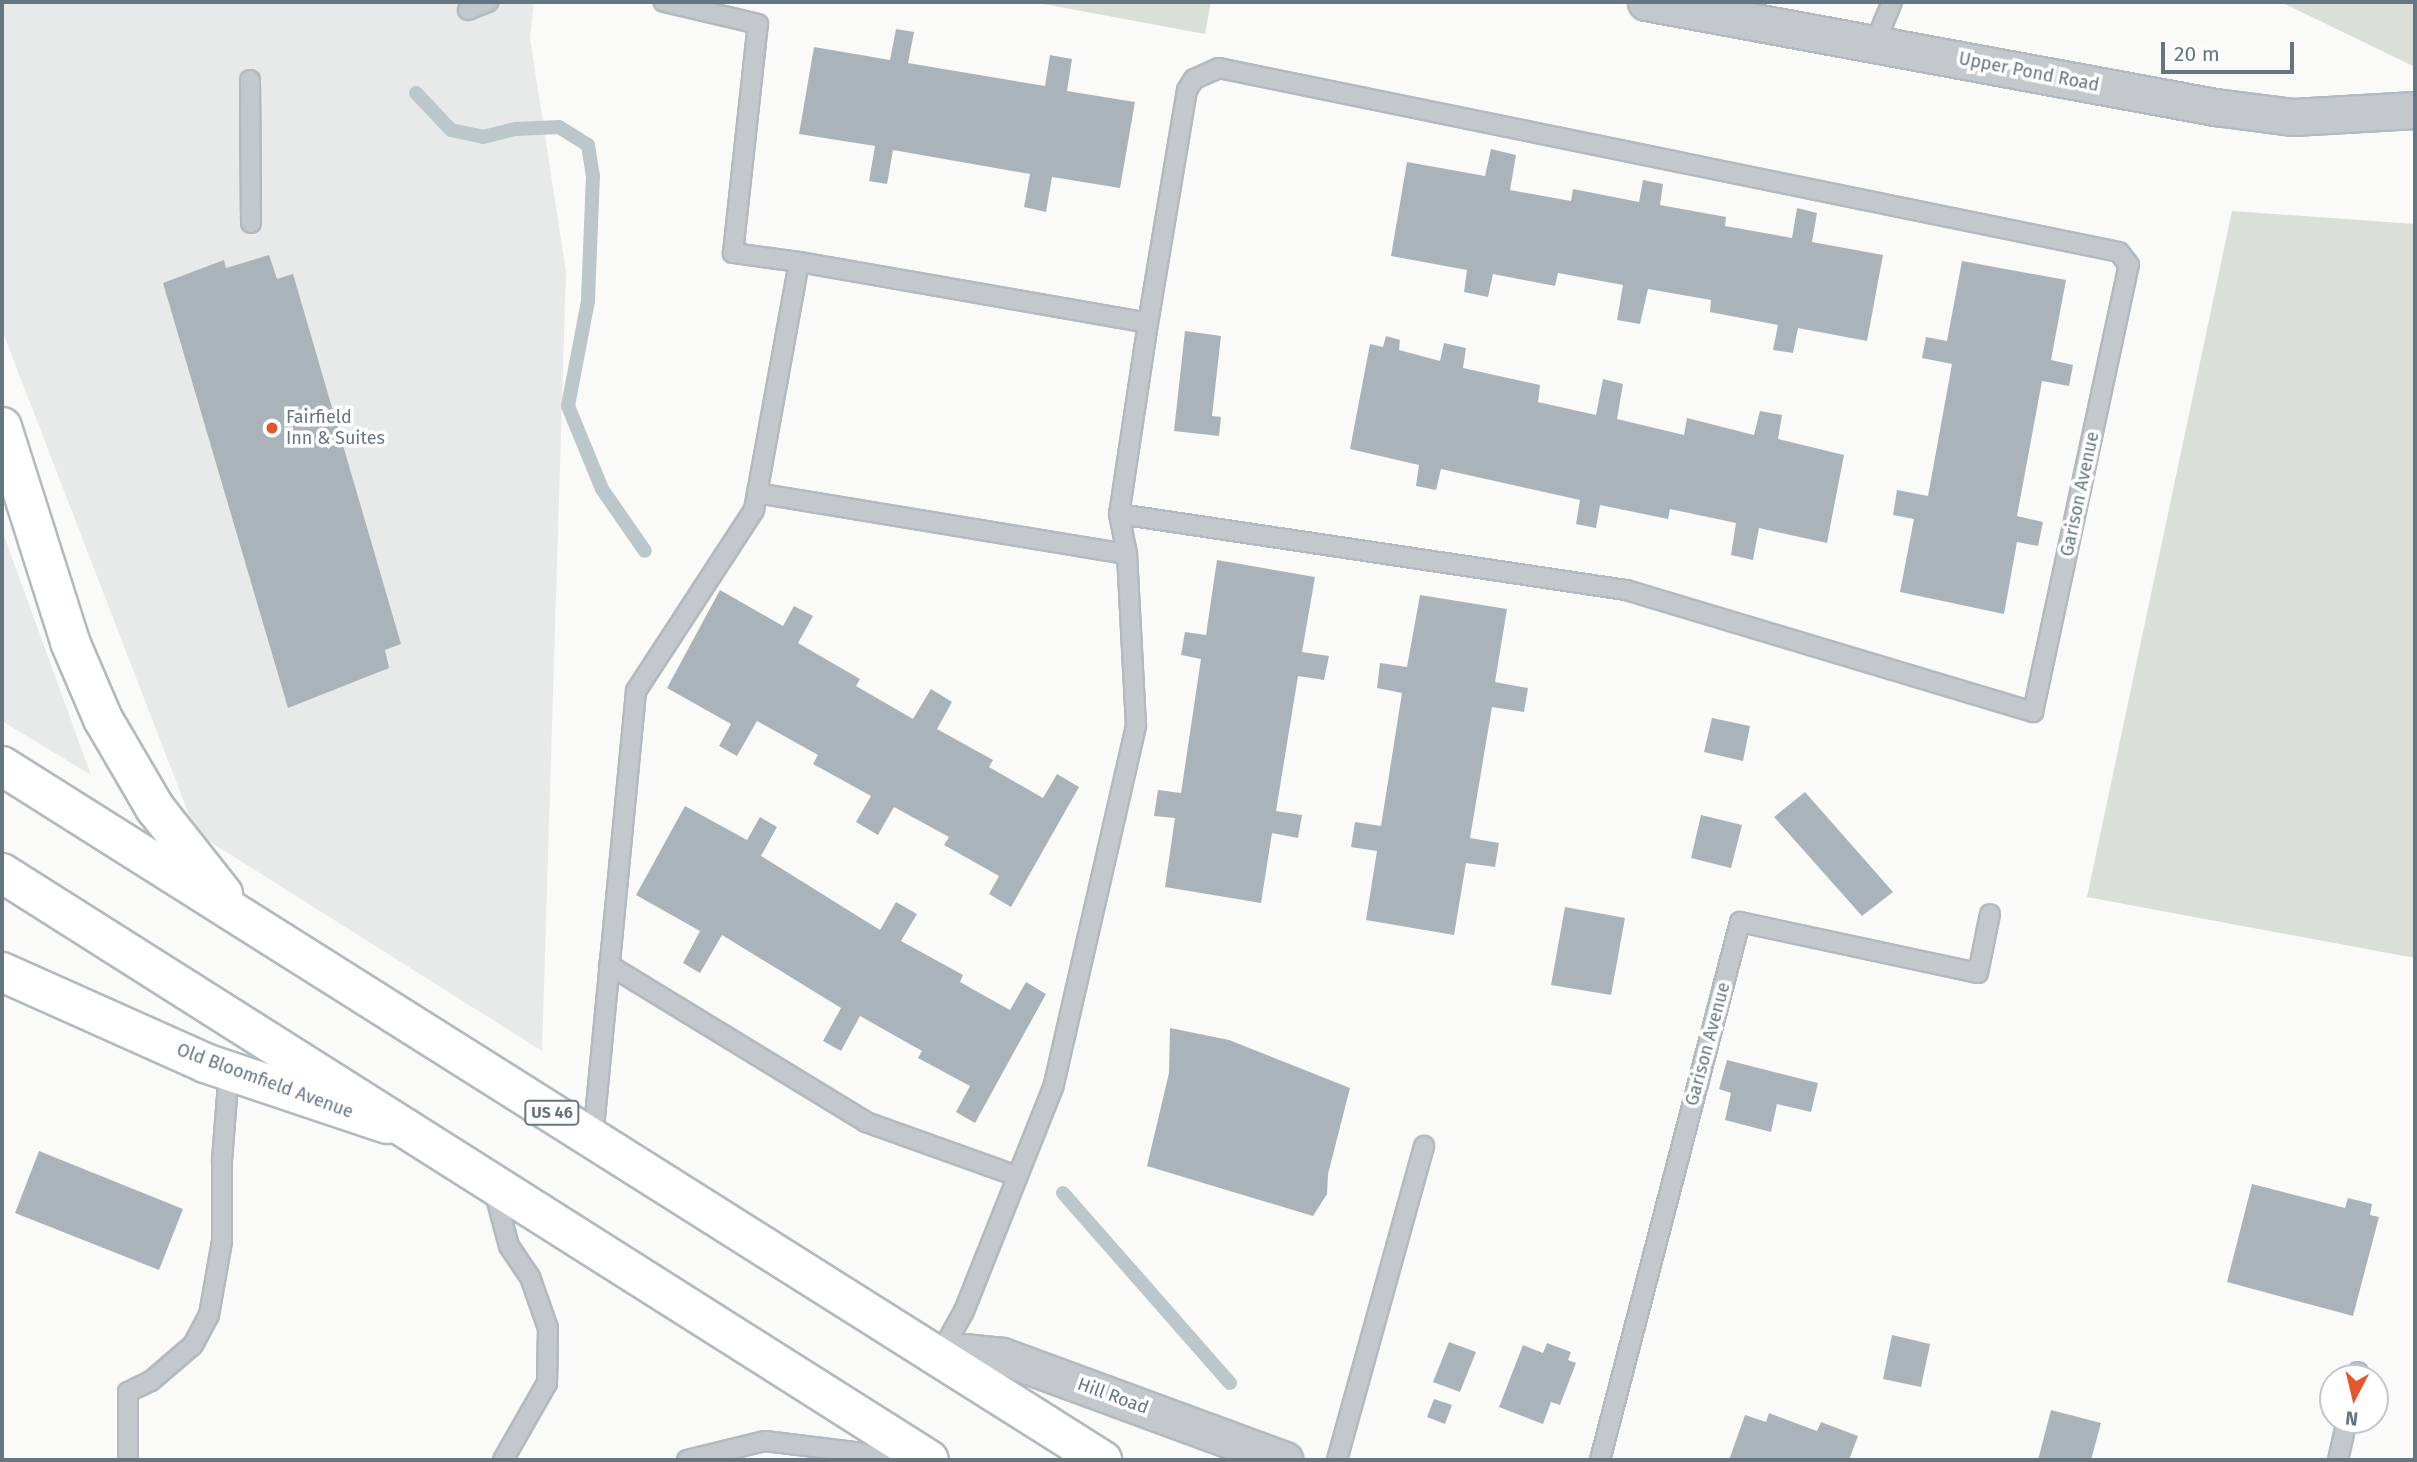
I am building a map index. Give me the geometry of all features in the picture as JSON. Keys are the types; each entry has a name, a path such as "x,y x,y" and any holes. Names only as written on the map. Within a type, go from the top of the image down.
{"main road":[{"path":"2,427 70,642 103,719 155,808 242,917"},
{"name":"US 46","path":"2,766 1102,1460"},
{"path":"2,873 929,1460"},
{"name":"Old Bloomfield Avenue","path":"2,972 229,1071 415,1134"}],"street":[{"name":"Upper Pond Road","path":"1646,2 2215,107 2293,117 2415,110"},
{"name":"Hill Road","path":"939,1356 964,1352 1002,1356 1284,1460"}],"lane":[{"path":"468,10 488,2"},
{"path":"664,2 758,24 733,253 799,262 1148,323 1119,514 1128,554 1136,726 1054,1085 964,1311 939,1356"},
{"path":"1875,43 1892,2"},
{"name":"Garison Avenue","path":"1119,514 1626,590 2033,712 2129,265 2119,252 1219,68 1194,79 1187,90 1148,323"},
{"path":"250,80 251,223"},
{"path":"593,1138 636,691 754,510 799,262"},
{"path":"757,493 1128,554"},
{"name":"Garison Avenue","path":"1600,1460 1740,922 1978,974 1990,914"},
{"path":"609,965 866,1122 1017,1176"},
{"path":"128,1460 128,1392 151,1381 193,1345 209,1315 222,1241 222,1160 229,1071"},
{"path":"1337,1460 1424,1146"},
{"path":"493,1183 509,1246 530,1277 548,1328 547,1383 503,1460"},
{"path":"2337,1460 2344,1434"},
{"path":"687,1460 765,1441 918,1460"}],"shaded area":[{"path":"2,2 534,2 530,38 566,272 542,1051 196,833 2,330"},
{"path":"1033,2 1211,2 1205,34"},
{"path":"2281,2 2415,2 2415,67"},
{"path":"2232,211 2415,224 2415,958 2087,897"},
{"path":"2,530 91,775 2,721"}],"building":[{"path":"896,29 914,32 908,63 1045,86 1050,55 1072,59 1067,91 1135,102 1120,188 1052,177 1046,212 1024,207 1030,174 893,150 887,184 869,181 875,146 799,134 814,47 890,60"},
{"path":"1491,149 1516,155 1510,190 1571,201 1573,189 1639,202 1643,180 1663,184 1660,205 1726,217 1725,226 1792,238 1797,208 1817,213 1812,242 1883,255 1867,341 1798,328 1793,353 1773,350 1778,325 1710,312 1711,300 1648,289 1640,324 1617,320 1623,285 1558,273 1555,286 1493,274 1488,297 1464,292 1467,270 1391,256 1407,162 1485,176"},
{"name":"Fairfield Inn & Suites","path":"269,255 277,279 293,274 401,644 385,650 389,668 288,708 163,283 224,260 226,268"},
{"path":"1962,261 2066,280 2051,360 2073,365 2069,386 2042,381 2017,516 2043,522 2038,546 2017,542 2004,614 1900,592 1914,519 1893,515 1897,490 1928,496 1952,364 1922,358 1926,337 1947,341"},
{"path":"1185,331 1221,336 1212,416 1221,417 1219,436 1174,431"},
{"path":"1386,336 1400,340 1399,350 1440,361 1444,343 1466,348 1463,368 1540,385 1538,402 1596,415 1603,379 1623,384 1617,419 1684,435 1687,418 1754,435 1760,411 1782,415 1778,439 1844,455 1827,543 1759,528 1753,560 1731,555 1736,523 1670,509 1668,519 1600,505 1596,528 1576,524 1580,500 1441,469 1436,490 1416,486 1419,465 1350,449 1370,344 1383,347"},
{"path":"1217,560 1315,577 1302,652 1329,656 1324,680 1298,676 1276,811 1302,815 1298,838 1272,833 1261,903 1165,887 1175,818 1154,816 1158,790 1181,793 1201,659 1181,655 1185,632 1206,635"},
{"path":"720,590 783,626 794,606 813,616 798,643 860,679 856,686 913,719 931,689 952,702 937,729 993,760 989,767 1043,798 1057,774 1079,787 1011,907 989,894 999,876 944,845 949,837 894,807 878,835 856,822 871,796 813,764 818,755 757,721 737,756 719,746 731,724 667,688"},
{"path":"1420,595 1507,609 1495,682 1528,688 1524,712 1492,707 1470,838 1499,843 1495,867 1466,863 1454,935 1366,920 1377,851 1351,847 1355,822 1381,826 1402,693 1377,688 1380,663 1407,667"},
{"path":"1712,718 1750,726 1743,761 1704,752"},
{"path":"1805,792 1893,892 1862,916 1774,817"},
{"path":"685,806 747,840 760,817 777,827 761,856 880,930 896,902 917,914 901,941 963,975 960,982 1010,1010 1026,982 1046,994 975,1123 956,1112 970,1086 918,1058 922,1051 860,1016 841,1051 823,1041 841,1008 722,935 700,973 683,963 700,931 636,895"},
{"path":"1701,815 1742,825 1731,868 1691,858"},
{"path":"1565,907 1625,918 1611,995 1551,985"},
{"path":"1170,1028 1229,1040 1350,1088 1328,1174 1327,1194 1313,1216 1147,1166 1169,1073"},
{"path":"1727,1060 1818,1083 1811,1112 1777,1104 1771,1132 1725,1120 1731,1093 1719,1089"},
{"path":"39,1151 183,1209 159,1270 15,1213"},
{"path":"2252,1184 2345,1208 2348,1198 2372,1204 2370,1215 2379,1217 2353,1316 2227,1282"},
{"path":"1892,1335 1930,1344 1921,1387 1883,1379"},
{"path":"1449,1342 1476,1352 1460,1392 1433,1382"},
{"path":"1547,1343 1571,1352 1568,1360 1576,1363 1560,1405 1551,1402 1543,1424 1499,1407 1523,1345 1543,1353"},
{"path":"1434,1399 1452,1405 1445,1424 1427,1417"},
{"path":"2051,1410 2101,1423 2091,1460 2038,1460"},
{"path":"1769,1413 1817,1431 1821,1422 1858,1436 1849,1460 1729,1460 1745,1415 1766,1422"}],"waterway":[{"path":"416,93 451,130 483,137 516,129 559,127 588,145 593,175 588,301 568,406 602,489 645,551"},
{"path":"1063,1193 1230,1383"}],"place":[{"name":"Fairfield Inn & Suites","path":"272,428"}]}
